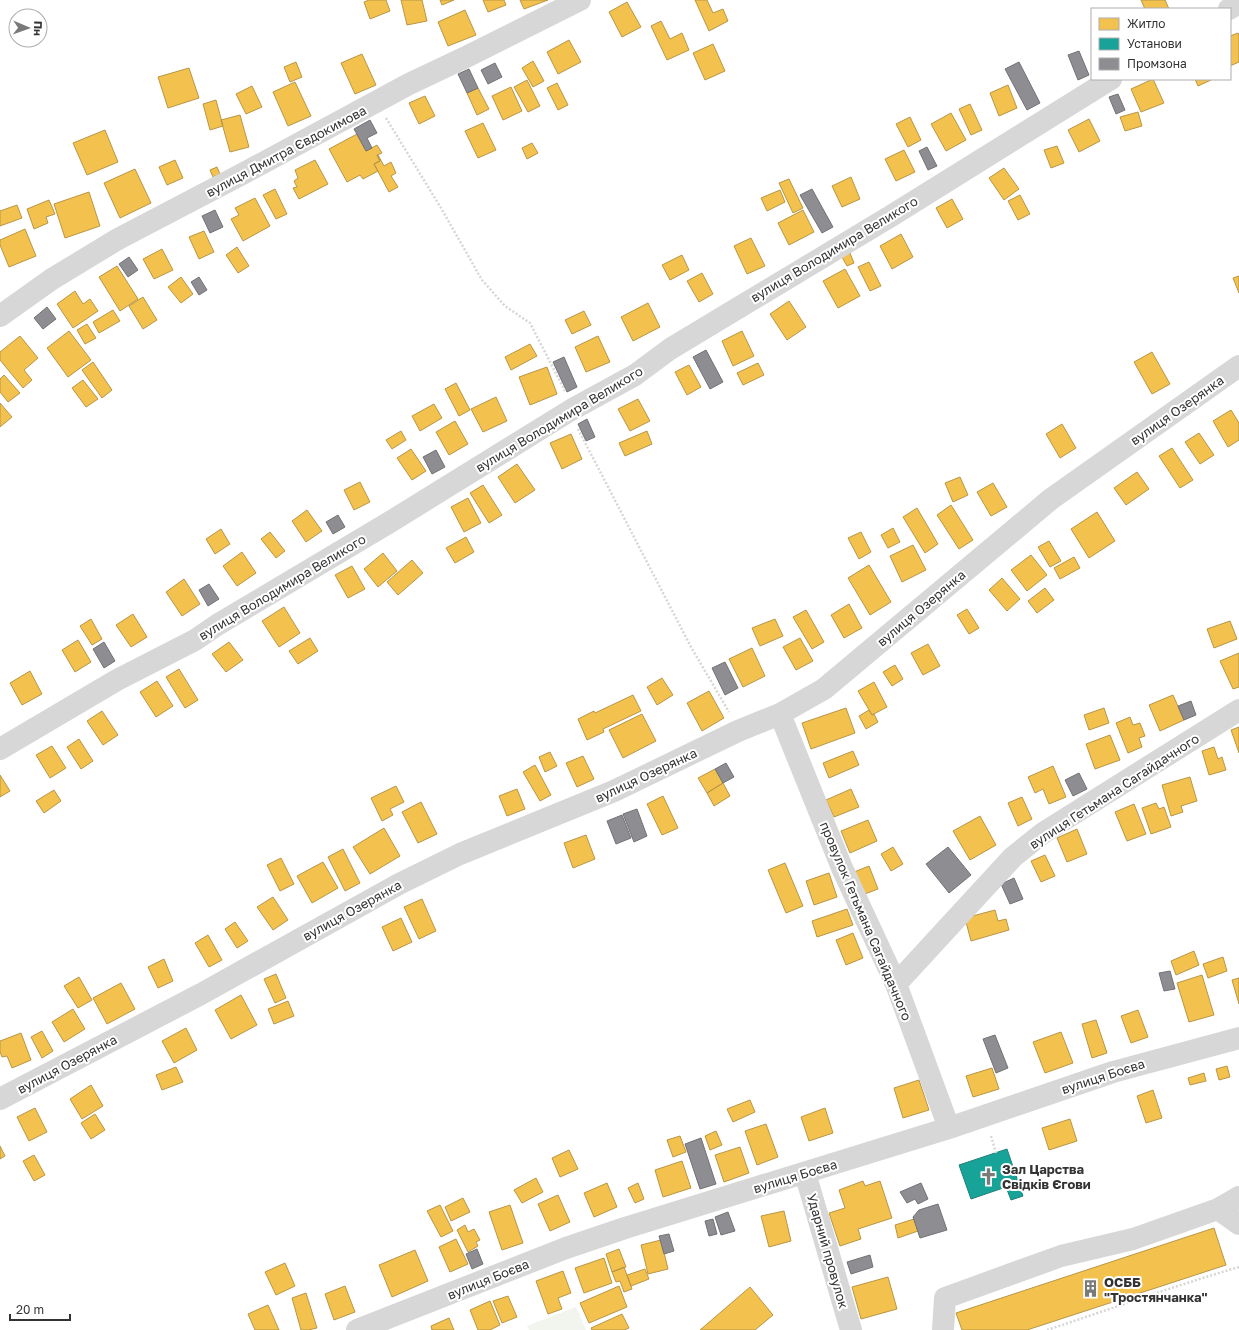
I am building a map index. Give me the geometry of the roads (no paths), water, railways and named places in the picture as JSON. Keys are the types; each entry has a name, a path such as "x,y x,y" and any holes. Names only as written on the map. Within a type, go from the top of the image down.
{"street":[{"name":"вулиця Дмитра Євдокимова","path":"0,316 52,279 118,239 409,84 580,0"},
{"name":"вулиця Володимира Великого","path":"0,749 117,680 195,640 571,410 635,375 670,349 890,216 1109,80"},
{"name":"вулиця Озерянка","path":"0,1099 201,994 406,880 460,854 614,791 738,731 780,714 824,689 1051,499 1239,366"},
{"name":"вулиця Гетьмана Сагайдачного","path":"896,984 1013,858 1043,834 1239,710"},
{"name":"провулок Гетьмана Сагайдачного","path":"780,714 842,868 896,984 949,1128"},
{"name":"вулиця Боєва","path":"357,1330 566,1248 625,1228 949,1128 1113,1072 1239,1038"},
{"name":"Ударний провулок","path":"805,1173 851,1330"},
{"path":"943,1330 945,1298 1061,1256 1132,1239 1218,1209 1239,1197"},
{"path":"1218,1209 1239,1224"}],"place":[{"name":"Зал Царства Свідків Єгови","path":"989,1176"},
{"name":"ОСББ \"Тростянчанка\"","path":"1091,1289"}]}
